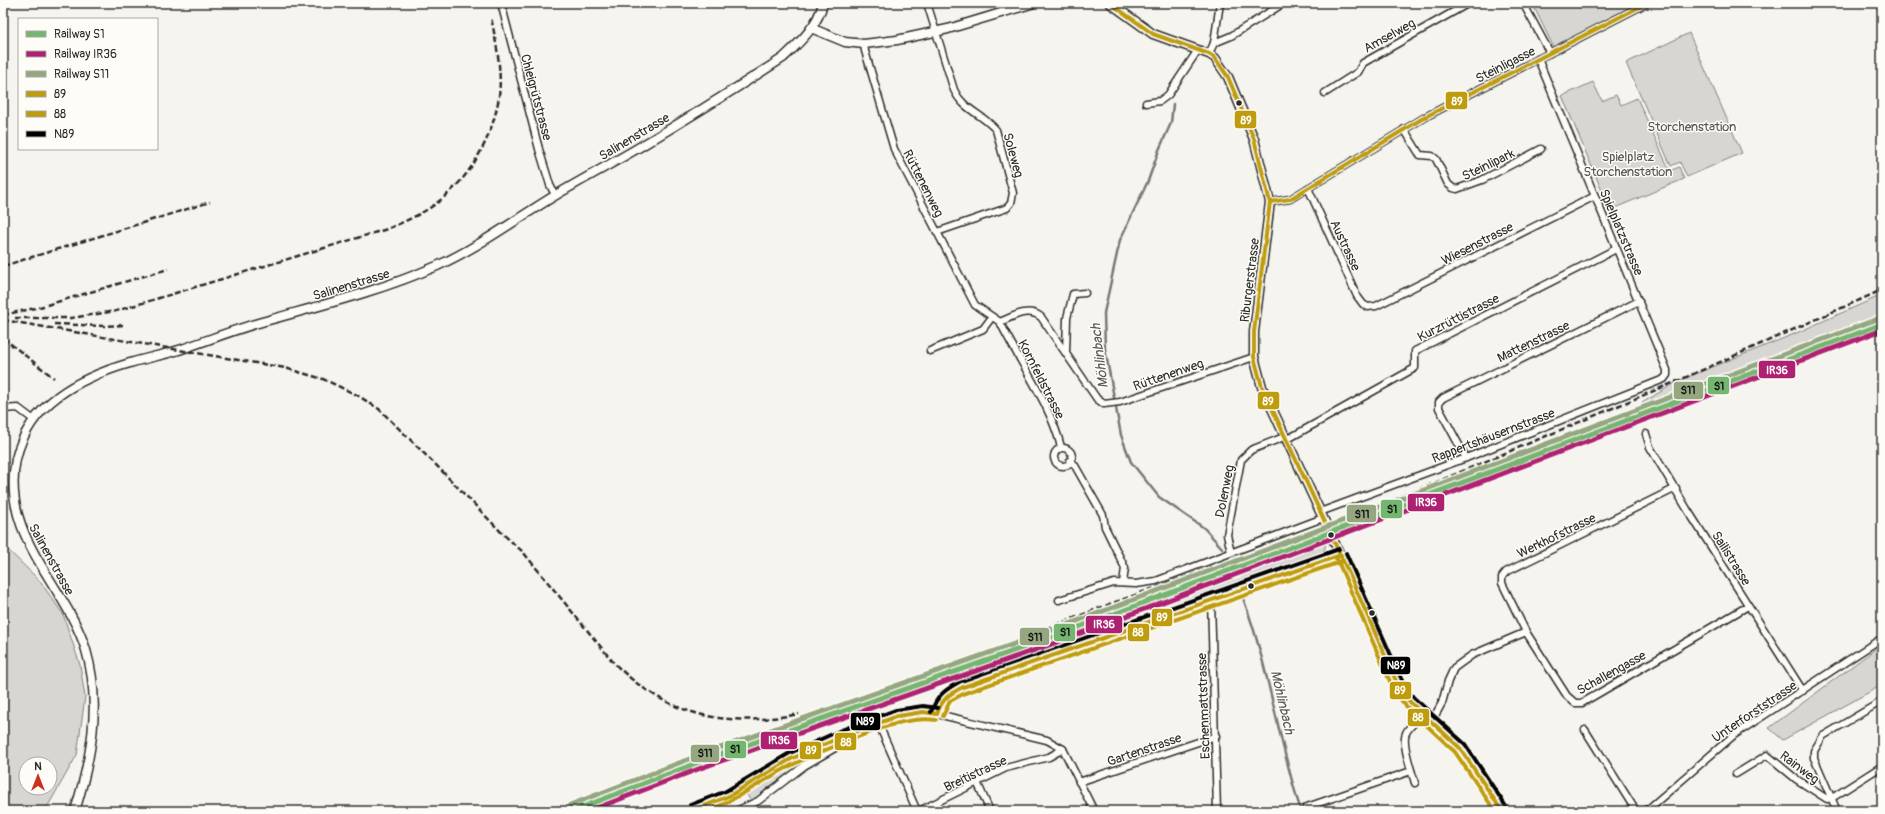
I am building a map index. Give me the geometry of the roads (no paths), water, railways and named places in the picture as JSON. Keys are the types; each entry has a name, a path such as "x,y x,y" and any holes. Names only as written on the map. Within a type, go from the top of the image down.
{"street":[{"name":"Chleigrütstrasse","path":"501,3 539,149 550,185 555,195"},
{"name":"Salinenstrasse","path":"75,811 85,778 92,741 94,712 93,683 88,658 81,635 29,546 19,526 16,514 13,491 15,464 21,443 34,420 56,397 85,379 103,372 177,351 250,325 360,295 410,278 479,245 555,195 636,149 783,58 799,44 811,28 823,3"},
{"name":"Soleweg","path":"927,3 935,32 958,100 964,106 989,122 996,130 1013,193 1011,203 1007,208 937,232"},
{"path":"811,28 845,42 864,44 898,40 935,32 1034,3"},
{"path":"1110,3 1153,34 1209,54 1214,43 1220,3"},
{"path":"1214,43 1231,36 1284,3"},
{"name":"Amselweg","path":"1325,93 1358,72 1363,62 1469,3"},
{"path":"1523,3 1550,53"},
{"name":"Steinligasse","path":"1270,202 1290,199 1404,129 1646,3"},
{"name":"Rüttenenweg","path":"864,44 894,149 975,305 1000,322 1024,312 1036,313 1041,317 1097,399 1104,404 1117,403 1254,357"},
{"path":"1146,103 1160,101 1168,95 1198,50"},
{"name":"Riburgerstrasse","path":"1209,54 1215,58 1224,69 1240,102 1254,140 1270,202 1254,332 1254,357 1262,387 1340,554 1395,680 1410,702 1460,748 1502,811"},
{"name":"Spielplatzstrasse","path":"1538,59 1667,370"},
{"name":"Steinlipark","path":"1404,129 1420,155 1427,157 1432,156 1436,159 1448,184 1457,189 1482,180 1541,149"},
{"name":"Austrasse","path":"1308,188 1358,296 1363,304 1368,308"},
{"name":"Wiesenstrasse","path":"1368,308 1376,306 1595,196"},
{"name":"Kurzrüttistrasse","path":"1285,438 1415,368 1415,351 1616,249"},
{"path":"1066,353 1067,318 1073,294 1085,293"},
{"name":"Mattenstrasse","path":"1466,458 1438,408 1439,402 1443,398 1639,301"},
{"path":"930,351 983,329 992,317"},
{"name":"Kornfeldstrasse","path":"1000,322 1042,401 1058,436 1061,447 1067,448 1071,453 1070,461 1074,464 1103,515 1105,527 1125,568 1123,584"},
{"name":"Rappertshäusernstrasse","path":"1059,600 1114,584 1136,584 1156,581 1664,378 1667,375 1667,370"},
{"path":"3,409 18,408 34,420"},
{"name":"Sailistrasse","path":"1646,434 1650,447 1748,606 1803,691"},
{"name":"Dolenweg","path":"1231,552 1227,535 1241,460 1251,450 1285,438"},
{"path":"1061,447 1056,450 1054,460 1058,464 1064,466 1070,461"},
{"name":"Werkhofstrasse","path":"1526,632 1502,583 1502,576 1506,572 1676,488"},
{"path":"937,714 940,703 944,697 963,687 1245,589 1340,554"},
{"name":"Eschenmattstrasse","path":"1211,600 1217,811"},
{"name":"Schallengasse","path":"1526,632 1567,696 1575,703 1582,703 1748,606"},
{"path":"1432,722 1442,703 1454,668 1472,655 1526,632"},
{"name":"Unterforststrasse","path":"1646,811 1734,735 1882,638"},
{"path":"1837,811 1814,758 1814,751 1818,742 1823,736 1882,701"},
{"path":"721,800 791,759 841,737 878,723 914,712 937,714 1036,736 1047,740 1062,749 1094,811"},
{"path":"1415,784 1407,754 1405,737 1406,732 1423,714"},
{"path":"878,723 918,811"},
{"path":"1585,730 1636,811"},
{"name":"Gartenstrasse","path":"1079,782 1216,736"},
{"path":"736,811 758,801 804,766 835,748 841,742 841,737"},
{"name":"Breitistrasse","path":"918,811 1006,768 1049,757 1062,749"},
{"name":"Rainweg","path":"1736,774 1767,755 1796,779 1824,798 1832,798"},
{"path":"1832,798 1882,766"},
{"path":"1307,807 1412,771"},
{"path":"977,782 990,811"}],"waterway":[{"name":"Möhlinbach","path":"1173,104 1171,123 1159,150 1148,181 1120,240 1104,313 1105,349 1121,435 1131,462 1159,497 1204,528 1223,549"},
{"name":"Möhlinbach","path":"1243,598 1260,651 1286,758 1301,811"}],"railway":[{"path":"15,318 71,318 116,311 387,229 430,208 454,188 473,165 487,138 492,124 499,96 500,76 491,17"},
{"path":"3,266 210,202"},
{"path":"3,315 40,307 168,269"},
{"path":"913,681 999,650 1048,628 1110,604 1314,530 1427,486 1682,379 1882,290"},
{"path":"3,320 285,368 323,379 357,395 379,409 504,535 523,552 614,663 634,681 655,696 677,707 699,714 746,720 799,714"},
{"path":"54,324 104,326 125,325"},
{"path":"3,338 54,378"}],"rail line":[{"name":"S11","path":"570,805 697,756 1048,632 1880,318"},
{"name":"S1","path":"572,811 699,762 1050,638 1882,324"},
{"name":"IR36","path":"589,811 701,768 1052,644 1882,330"}],"park label":[{"name":"Storchenstation","path":"1692,126"},
{"name":"Spielplatz Storchenstation","path":"1628,164"}]}
